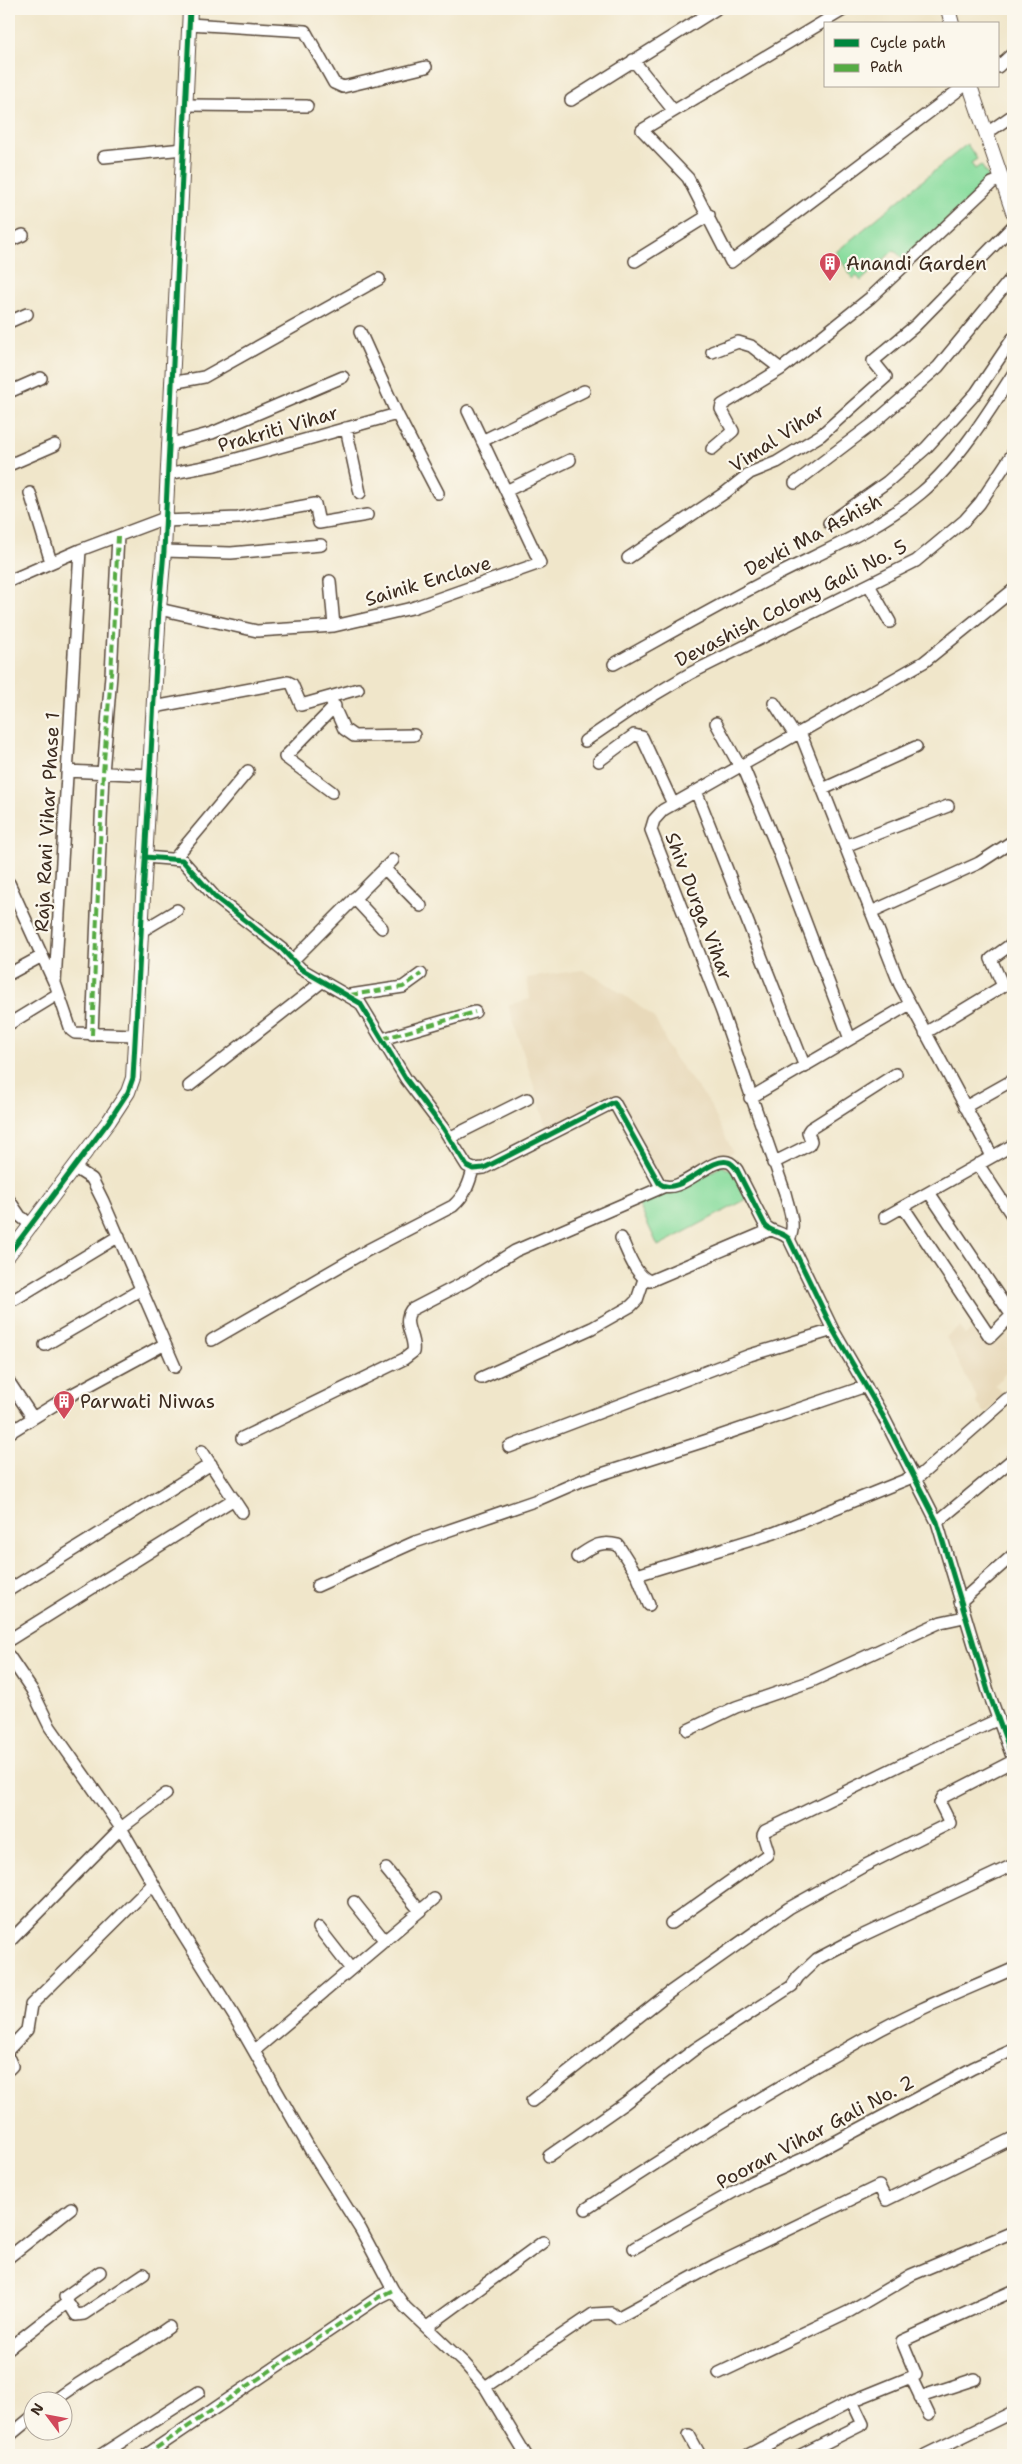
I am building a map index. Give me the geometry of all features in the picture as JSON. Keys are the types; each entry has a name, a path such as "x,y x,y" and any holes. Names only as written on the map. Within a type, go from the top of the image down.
{"street":[{"path":"9,1254 31,1225 79,1170 128,1092 133,1078 159,609 164,551 190,9"},
{"path":"571,100 716,9"},
{"path":"845,9 642,130 688,178 731,262 971,88 1013,212"},
{"path":"948,9 951,22"},
{"path":"189,24 304,31 334,83 343,88 426,67"},
{"path":"1000,65 1013,53"},
{"path":"633,60 673,110"},
{"path":"186,105 307,106"},
{"path":"987,133 1013,114"},
{"path":"104,157 183,149"},
{"path":"712,449 733,431 721,410 722,405 781,369 870,298 992,183 1002,178"},
{"path":"635,261 708,215"},
{"name":"Vimal Vihar","path":"628,558 726,492 750,473 777,462 821,435 886,377 873,361 915,326 1013,226"},
{"path":"9,241 23,235"},
{"path":"795,483 874,422 938,366 1013,276"},
{"path":"171,383 204,378 379,279"},
{"path":"9,322 27,314"},
{"path":"360,332 397,414 438,493"},
{"path":"829,523 887,482 926,448 976,393 1013,338"},
{"path":"712,352 738,342 751,346 781,369"},
{"name":"Devki Ma Ashish","path":"614,664 768,579 860,534 922,492 982,422 1013,374"},
{"path":"168,445 212,433 343,377"},
{"path":"9,392 41,378"},
{"path":"482,441 584,391"},
{"name":"Sainik Enclave","path":"159,609 257,631 334,626 412,608 540,563 468,410"},
{"name":"Prakriti Vihar","path":"167,474 216,465 397,414"},
{"path":"346,428 360,492"},
{"path":"9,465 55,445"},
{"name":"Devashish Colony Gali No. 5","path":"585,741 642,702 691,673 916,561 965,520 980,503 1013,453"},
{"path":"506,490 570,460"},
{"path":"30,493 51,562"},
{"path":"9,581 80,550 165,520 238,518 315,504 319,523 367,515"},
{"path":"92,1035 104,774 113,655 118,536"},
{"path":"164,551 231,553 321,546"},
{"name":"Raja Rani Vihar Phase 1","path":"80,550 57,989 71,1030 75,1033 135,1035"},
{"path":"330,581 334,626"},
{"path":"869,585 890,622"},
{"name":"Shiv Durga Vihar","path":"789,1239 792,1234 792,1222 773,1163 722,1012 651,830 654,820 663,810 696,790 924,662 1013,590"},
{"path":"154,707 288,682 292,684 301,705 332,702 358,689"},
{"path":"332,702 344,729 354,736 414,735"},
{"path":"332,702 285,757 332,792"},
{"path":"774,703 797,733 822,789 870,912 910,1004 992,1156"},
{"path":"716,723 741,764 778,850 850,1039"},
{"path":"599,761 634,735 642,737 673,804"},
{"path":"822,789 916,747"},
{"path":"175,858 248,770"},
{"path":"67,771 151,775"},
{"path":"696,790 805,1067"},
{"path":"845,846 948,806"},
{"path":"870,912 979,863 1013,841"},
{"path":"145,857 175,858 188,864 215,897 282,949 301,969 350,995 364,1008 420,1101 449,1138 467,1166 473,1169 484,1168 614,1102 663,1187"},
{"path":"292,960 393,860"},
{"path":"384,868 420,906"},
{"path":"9,883 57,989 9,1024"},
{"path":"354,898 382,928"},
{"path":"140,932 177,910"},
{"path":"925,1033 1003,986 991,960 1013,943"},
{"path":"9,974 42,956"},
{"path":"350,995 403,987 421,974"},
{"path":"189,1086 322,981"},
{"path":"750,1098 910,1004"},
{"path":"382,1039 475,1012"},
{"path":"773,1163 809,1145 811,1141 808,1132 810,1130 896,1074"},
{"path":"965,1107 1013,1080"},
{"path":"449,1138 527,1099"},
{"path":"885,1217 930,1194 978,1164 1013,1146"},
{"path":"242,1438 404,1359 413,1352 414,1344 406,1317 411,1310 467,1281 515,1251 663,1187 669,1187 685,1181 720,1162 727,1161 737,1170 765,1225 770,1230 784,1234 789,1239 834,1330 866,1386 937,1522 964,1616 999,1719 1009,1731 1013,1760 943,1797 940,1802 950,1822 866,1865 790,1908 670,1992 532,2101"},
{"path":"978,1164 1013,1217"},
{"path":"212,1340 368,1250 453,1206 468,1187 473,1169"},
{"path":"79,1170 92,1180 119,1236 164,1344 176,1366"},
{"path":"904,1208 990,1337 1012,1315 930,1194"},
{"path":"9,1200 20,1216 31,1225"},
{"path":"620,1238 644,1279 650,1281 661,1278 770,1230"},
{"path":"15,1300 119,1236"},
{"path":"481,1378 592,1328 631,1306 637,1300 644,1279"},
{"path":"45,1344 140,1290"},
{"path":"509,1446 750,1355 834,1330"},
{"path":"9,1433 164,1344"},
{"path":"9,1382 33,1418"},
{"path":"317,1586 415,1542 537,1500 583,1480 866,1386"},
{"path":"637,1574 774,1533 915,1478 1007,1399"},
{"path":"202,1451 242,1512"},
{"path":"937,1522 1013,1459"},
{"path":"9,1590 210,1464"},
{"path":"9,1640 234,1498"},
{"path":"577,1557 596,1543 608,1542 618,1545 637,1574 649,1605"},
{"path":"960,1602 1013,1555"},
{"path":"688,1730 736,1707 812,1681 941,1622 964,1616"},
{"path":"9,1656 32,1690 50,1727 121,1828 254,2051 311,2151 361,2230 393,2290 405,2307 465,2364 485,2387 526,2455"},
{"path":"671,1923 767,1855 768,1851 763,1835 765,1831 999,1719"},
{"path":"9,1942 121,1828 166,1794"},
{"path":"548,2156 625,2103 695,2049 792,1986 798,1977 817,1959 857,1938 1013,1865"},
{"path":"386,1869 420,1911"},
{"path":"9,2048 27,2030 31,2005 154,1884"},
{"path":"254,2051 434,1899"},
{"path":"354,1902 385,1940"},
{"path":"319,1928 351,1969"},
{"path":"586,2209 676,2149 866,2037 941,2000 1013,1969"},
{"name":"Pooran Vihar Gali No. 2","path":"634,2248 751,2182 807,2157 973,2068 1013,2050"},
{"path":"9,2060 12,2066 9,2069"},
{"path":"485,2387 593,2314 611,2313 617,2318 715,2265 879,2186 886,2200 1013,2138"},
{"path":"9,2257 70,2208"},
{"path":"719,2373 850,2311 911,2275 1013,2232"},
{"path":"427,2327 543,2242"},
{"path":"100,2272 65,2297 76,2314 84,2314 144,2274"},
{"path":"146,2455 379,2297 393,2290"},
{"path":"748,2455 852,2401 916,2375 902,2341 1013,2291"},
{"path":"9,2348 68,2302"},
{"path":"65,2392 140,2347 169,2327"},
{"path":"911,2377 929,2415"},
{"path":"920,2397 975,2379"},
{"path":"101,2455 199,2392"},
{"path":"800,2455 863,2424 852,2401"},
{"path":"925,2455 1013,2412"},
{"path":"9,2436 22,2425"},
{"path":"689,2435 700,2455"}],"shaded area":[{"path":"583,970 611,986 654,1017 673,1056 708,1101 733,1152 671,1182 661,1180 614,1096 548,1130 508,1005 530,999 527,978"},
{"path":"1013,1321 1013,1365 995,1385 1006,1396 985,1413 976,1402 978,1400 946,1337 960,1327 965,1335 976,1327 990,1343"}],"green space":[{"path":"967,144 977,159 971,163 975,169 981,165 990,179 904,260 894,250 861,281 857,276 853,279 836,252"},
{"path":"722,1166 734,1172 747,1199 658,1246 638,1203 658,1193 674,1192"}],"marked path":[{"path":"92,1035 103,773 111,675 118,536"},
{"path":"350,995 403,987 421,974"},
{"path":"382,1039 475,1012"},
{"path":"146,2455 379,2297 393,2290"}],"cycle path":[{"path":"9,1254 109,1121 128,1092 133,1078 159,609 164,551 190,9"},
{"path":"145,857 182,860 215,897 282,949 301,969 360,1003 406,1079 443,1128 467,1166 473,1169 484,1168 614,1102 659,1183 666,1186 675,1186 712,1165 721,1162 728,1162 733,1165 767,1228 789,1239 833,1330 883,1416 937,1522 988,1691 1013,1759"}],"place":[{"name":"Anandi Garden","path":"830,282"},
{"name":"Parwati Niwas","path":"64,1420"}]}
